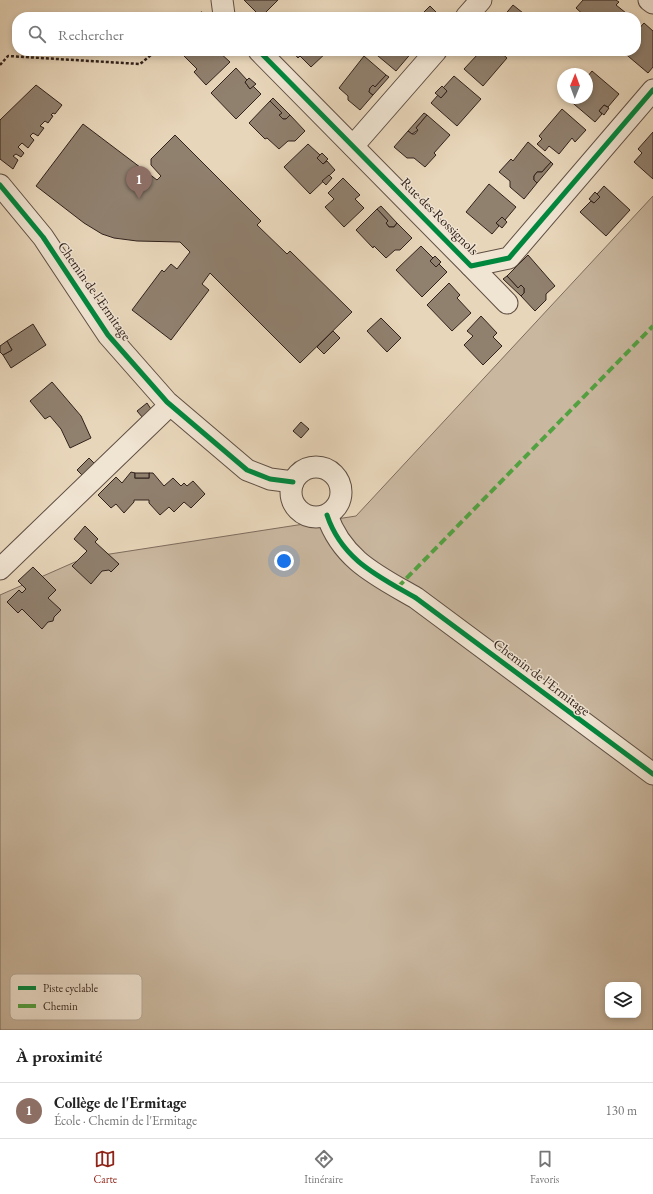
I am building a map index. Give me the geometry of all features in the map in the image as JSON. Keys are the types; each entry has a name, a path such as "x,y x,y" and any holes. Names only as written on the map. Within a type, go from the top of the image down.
{"street":[{"path":"222,0 224,12"},
{"path":"470,12 480,0"},
{"path":"649,0 653,3"},
{"name":"Rue des Rossignols","path":"264,56 472,266 506,303"},
{"path":"353,146 432,56"},
{"name":"Rue des Rossignols","path":"472,266 509,258 653,90"},
{"name":"Chemin de l'Ermitage","path":"0,185 43,237 108,335 170,405 247,470 270,479 293,482"},
{"path":"0,569 170,405"},
{"path":"312,468 329,471 339,482 341,492 340,500 337,506 327,515 312,517 303,514 296,507 291,492 293,482 298,475 312,468"},
{"name":"Chemin de l'Ermitage","path":"327,515 338,542 349,554 383,579 416,598 653,774"}],"path":[{"path":"0,65 8,56 140,64 150,56"}],"shaded area":[{"path":"653,196 653,1030 0,1030 0,595 84,558 356,516"}],"building":[{"path":"244,0 278,0 266,12 256,12"},
{"path":"583,0 616,0 619,2 616,5 625,12 580,12 576,8"},
{"path":"513,5 522,12 507,12"},
{"path":"430,6 436,12 424,12"},
{"path":"644,23 653,31 653,67 648,73 628,56 641,56 641,26"},
{"path":"184,56 223,56 230,62 206,85 194,72 197,69"},
{"path":"300,56 323,56 311,67"},
{"path":"364,56 386,75 375,87 373,85 370,88 369,92 373,95 360,110 348,100 348,96 339,88"},
{"path":"378,56 409,56 396,71"},
{"path":"476,56 505,56 507,58 483,86 464,69"},
{"path":"236,68 247,80 245,82 250,89 253,86 261,94 236,119 211,93"},
{"path":"593,72 619,94 608,107 604,105 599,111 602,114 595,122 574,104 593,104"},
{"path":"386,75 389,77 373,95 369,92 373,85 375,87"},
{"path":"454,76 481,99 457,126 431,103 438,95 441,98 447,91 443,88"},
{"path":"249,78 256,84 250,89 245,82"},
{"path":"36,85 62,105 55,114 53,113 51,115 53,116 48,123 45,121 40,126 44,128 38,136 33,133 30,136 34,140 28,148 22,143 18,147 24,153 21,157 16,154 13,156 18,160 13,169 0,159 0,120"},
{"path":"442,86 447,91 441,98 435,93"},
{"path":"273,98 290,115 286,119 283,119 279,115 282,113 270,101"},
{"path":"270,101 282,113 279,115 283,119 286,119 290,115 305,131 295,141 288,141 279,149 267,138 265,139 249,123"},
{"path":"604,105 609,108 604,115 599,111"},
{"path":"562,109 586,130 575,142 572,138 559,154 549,146 545,151 537,144 542,139 539,136"},
{"path":"424,113 427,115 416,128 418,130 412,134 408,131"},
{"path":"427,115 450,135 434,153 436,155 425,167 414,158 407,158 394,147 408,131 415,134 418,130 416,128"},
{"path":"83,124 157,180 161,176 151,165 151,159 175,135 261,221 257,225 287,254 290,251 352,312 300,363 210,273 202,284 209,290 171,340 132,310 162,270 164,272 171,264 177,269 190,252 180,242 137,241 114,238 102,234 84,223 36,186"},
{"path":"653,132 653,179 634,162 642,153 638,149"},
{"path":"528,142 551,162 542,172 537,172 534,176 534,180 537,183 524,199 510,187 510,181 499,172 511,159 513,161"},
{"path":"308,144 320,155 317,158 323,164 327,161 335,170 310,194 284,167"},
{"path":"322,153 328,159 323,164 317,158"},
{"path":"551,162 553,164 537,183 534,180 534,176 537,172 542,172"},
{"path":"329,175 332,178 326,185 322,181"},
{"path":"343,178 360,195 355,199 364,208 344,227 325,207 334,199 328,193"},
{"path":"489,184 516,207 505,220 502,217 496,223 499,226 492,234 466,212"},
{"path":"604,186 630,210 606,236 580,212 591,201 594,203 600,197 597,194"},
{"path":"595,192 600,197 594,203 589,199"},
{"path":"381,206 397,223 394,227 389,227 386,223 388,221 377,209"},
{"path":"377,209 388,221 386,223 389,227 394,227 397,223 412,238 400,250 395,250 386,258 374,246 373,248 356,230"},
{"path":"502,217 507,222 502,228 496,223"},
{"path":"421,246 433,258 430,261 436,267 439,264 447,272 422,297 396,270"},
{"path":"528,255 555,286 546,294 546,300 535,311 521,296 524,293 524,288 521,285 518,288 507,276"},
{"path":"435,256 441,262 436,267 430,261"},
{"path":"507,276 518,288 521,285 524,288 524,293 521,296 503,279"},
{"path":"449,283 460,295 457,298 471,313 452,331 427,305"},
{"path":"481,316 497,333 493,337 502,346 483,365 464,345 473,336 467,331"},
{"path":"381,318 401,338 387,352 367,331"},
{"path":"33,324 46,345 11,368 3,355 12,350 7,341"},
{"path":"333,331 340,338 324,354 317,347"},
{"path":"7,341 12,350 3,355 0,352 0,346"},
{"path":"52,382 81,416 91,438 70,448 61,429 50,416 45,419 30,401"},
{"path":"147,403 151,409 143,418 137,411"},
{"path":"301,422 309,429 301,438 293,431"},
{"path":"89,458 95,464 83,476 77,470"},
{"path":"131,472 135,473 135,478 149,478 149,473 153,473 164,486 173,478 181,486 184,483 187,486 193,481 205,494 191,508 184,502 174,512 169,507 160,515 149,503 149,500 134,500 134,502 124,513 116,504 111,508 98,495 116,477 122,483"},
{"path":"135,473 149,473 149,478 135,478"},
{"path":"85,526 98,539 95,542 119,564 111,572 109,570 102,571 91,584 72,566 87,551 74,539"},
{"path":"33,567 56,590 48,598 61,610 54,617 53,621 48,622 42,629 22,609 18,613 7,602 19,590 22,593 26,589 18,581"}],"marked path":[{"path":"398,587 653,326"}],"cycle path":[{"path":"264,56 471,266 509,258 653,90"},
{"path":"0,185 43,237 108,335 167,402 247,470 270,479 293,482"},
{"path":"327,515 342,544 363,565 375,574 416,598 653,774"}],"place":[{"name":"Collège de l'Ermitage","path":"139,199"}]}
